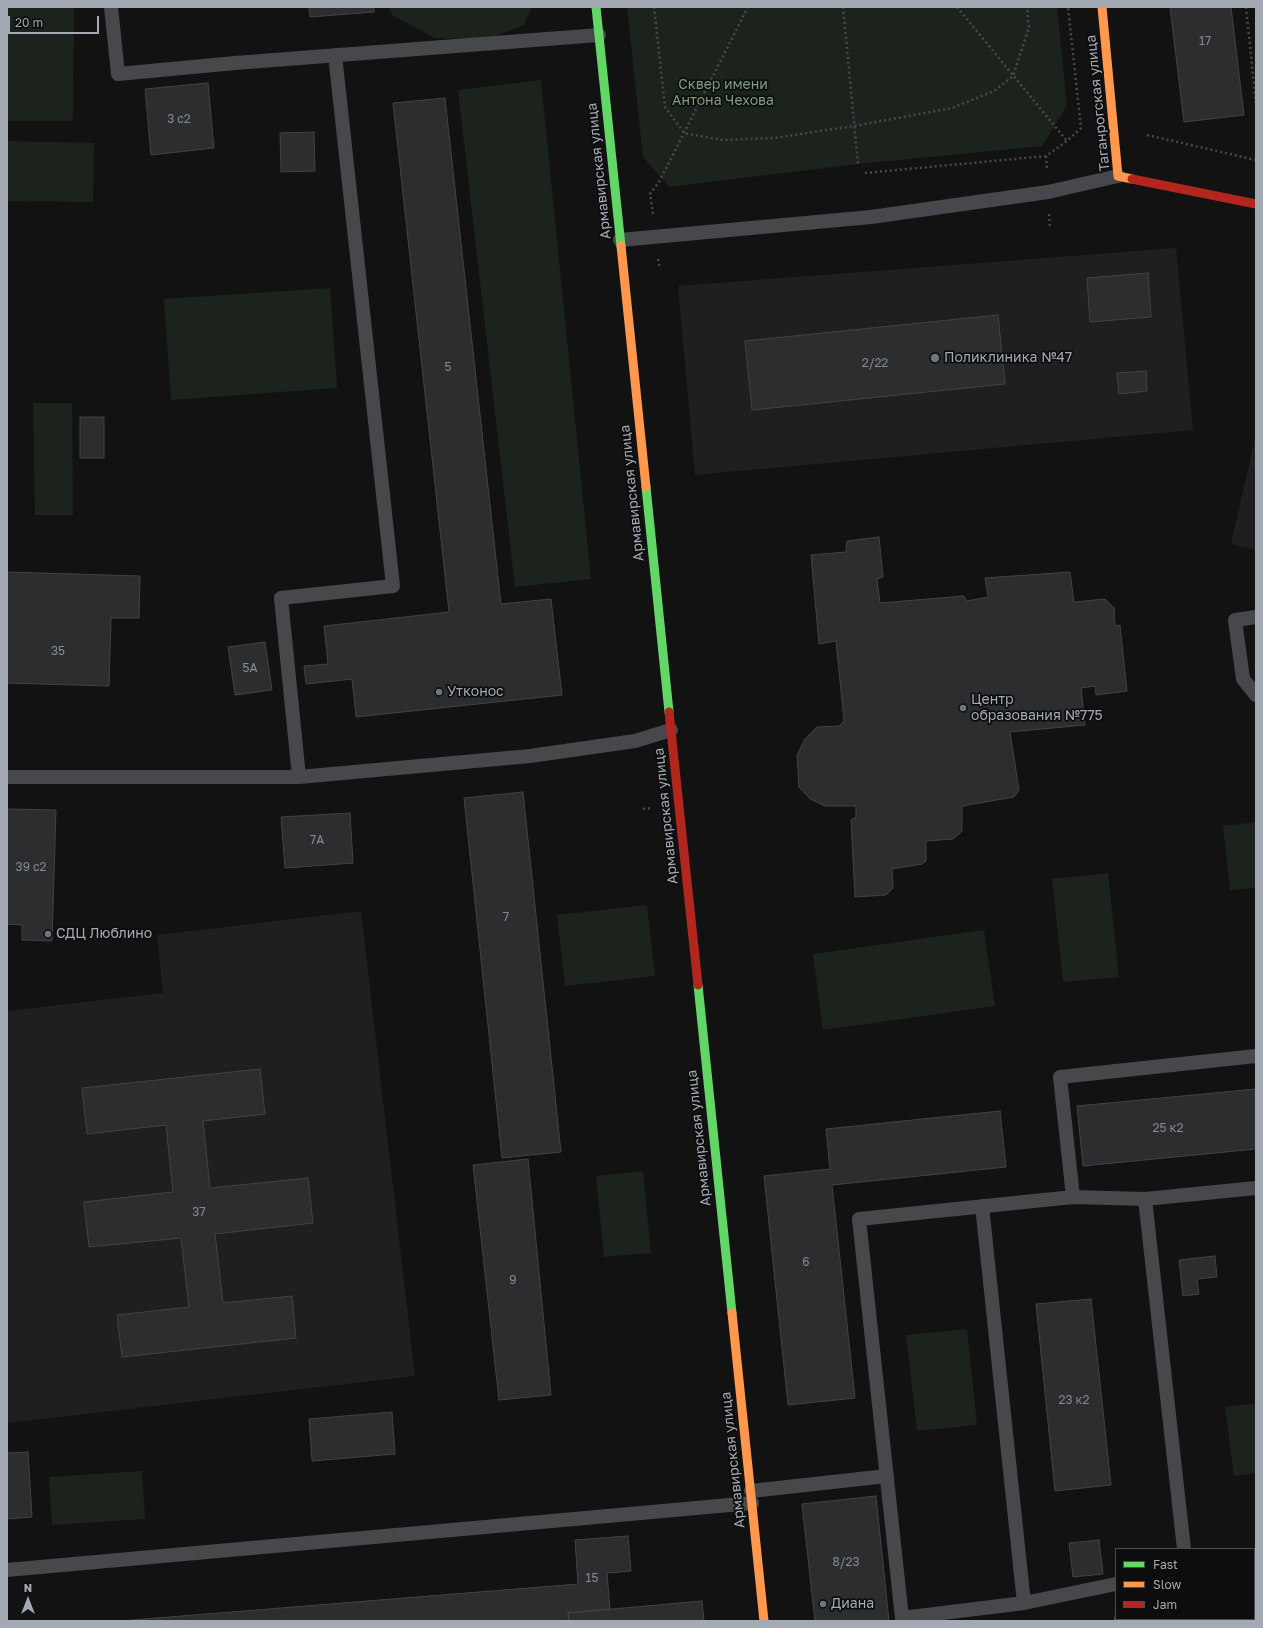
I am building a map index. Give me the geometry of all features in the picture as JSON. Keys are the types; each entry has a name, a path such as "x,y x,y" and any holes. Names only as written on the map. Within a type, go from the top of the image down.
{"street":[{"name":"Армавирская улица","path":"596,7 764,1621"},
{"name":"Таганрогская улица","path":"1102,7 1118,176 1256,204"}],"lane":[{"path":"111,7 118,74 335,55 599,35"},
{"path":"299,777 281,598 393,586 335,55"},
{"path":"620,240 871,217 1048,192 1118,176"},
{"path":"1256,617 1235,620 1243,679 1256,695"},
{"path":"7,777 299,777 530,756 635,741 671,730"},
{"path":"1072,1197 1060,1077 1256,1056"},
{"path":"1115,1584 1024,1603 902,1618 860,1219 1072,1197 1145,1199 1256,1188"},
{"path":"1145,1199 1184,1548"},
{"path":"982,1206 1024,1603"},
{"path":"7,1570 751,1497 887,1476"}],"path":[{"path":"654,7 665,108 684,133 722,140 774,138 854,126 952,108 994,91 1013,76 1029,26 1027,7"},
{"path":"660,269 650,194 659,182 748,7"},
{"path":"843,7 858,164"},
{"path":"957,7 1067,141"},
{"path":"865,173 1046,156 1067,141 1081,128 1068,7"},
{"path":"1246,7 1256,104"},
{"path":"1147,135 1256,160"}],"shaded area":[{"name":"Поликлиника №47","path":"1176,248 1193,430 695,475 678,286"},
{"path":"1256,434 1256,550 1231,544"},
{"path":"361,911 415,1376 7,1423 7,1011 163,993 157,935"}],"green space":[{"path":"7,7 74,7 73,121 7,121"},
{"path":"389,7 532,7 524,25 487,39 435,38 392,15"},
{"name":"Сквер имени Антона Чехова","path":"627,7 1057,7 1067,106 1042,146 858,164 669,187 643,157"},
{"path":"541,80 591,579 515,587 458,90"},
{"path":"7,141 94,143 93,202 7,201"},
{"path":"330,288 337,388 171,400 164,299"},
{"path":"33,403 72,403 73,515 35,515"},
{"path":"1256,822 1256,888 1230,890 1223,826"},
{"path":"1108,873 1119,977 1063,982 1052,879"},
{"path":"647,905 655,976 565,986 557,915"},
{"path":"984,930 995,1006 823,1030 813,954"},
{"path":"643,1171 651,1253 604,1257 596,1176"},
{"path":"967,1329 977,1425 917,1431 906,1335"},
{"path":"1256,1403 1256,1473 1234,1476 1225,1407"},
{"path":"142,1471 145,1519 52,1525 49,1477"}],"building":[{"path":"309,7 374,7 374,12 310,17"},
{"path":"1170,7 1231,7 1244,115 1184,122"},
{"path":"208,83 214,148 151,155 145,89"},
{"path":"445,98 501,604 551,599 562,695 356,717 352,679 306,684 304,666 328,664 324,626 449,612 393,103"},
{"path":"314,132 315,171 281,172 280,133"},
{"path":"1148,273 1151,317 1090,322 1087,278"},
{"path":"998,315 1005,384 752,410 745,341"},
{"path":"1146,371 1147,391 1119,394 1117,373"},
{"path":"80,417 104,417 104,458 80,458"},
{"name":"Центр образования №775","path":"879,537 883,577 877,579 880,603 964,596 967,601 988,597 985,578 1070,572 1074,602 1105,599 1114,608 1115,626 1120,625 1127,691 1096,695 1095,686 1081,688 1085,725 1010,732 1019,790 1014,797 962,806 962,831 953,839 926,841 926,861 922,864 892,869 893,888 886,895 855,897 851,820 856,817 856,806 825,806 810,799 799,787 797,755 805,739 817,727 839,726 844,721 836,641 819,644 811,555 846,552 847,541"},
{"path":"7,572 140,576 139,618 111,618 109,686 7,683"},
{"path":"265,642 272,690 235,695 228,647"},
{"path":"523,792 561,1152 502,1158 464,798"},
{"path":"7,809 56,810 52,941 22,940 22,925 7,924"},
{"path":"350,813 353,863 285,868 281,817"},
{"path":"260,1069 265,1114 203,1121 210,1188 308,1178 313,1223 215,1234 223,1303 292,1296 296,1338 122,1357 117,1315 189,1307 181,1238 89,1247 84,1202 173,1192 166,1125 87,1134 82,1088"},
{"path":"1256,1089 1256,1149 1083,1166 1077,1106"},
{"path":"1000,1111 1006,1167 832,1185 855,1398 788,1405 764,1176 830,1169 826,1129"},
{"path":"528,1159 551,1395 499,1400 473,1165"},
{"path":"1215,1256 1217,1277 1197,1279 1199,1294 1183,1296 1179,1260"},
{"path":"1091,1299 1111,1485 1055,1491 1036,1304"},
{"path":"392,1412 395,1454 312,1461 309,1419"},
{"path":"28,1452 32,1517 7,1519 7,1453"},
{"path":"876,1496 889,1621 815,1621 802,1504"},
{"path":"628,1536 631,1571 607,1573 610,1609 568,1613 569,1621 120,1621 578,1584 575,1540"},
{"path":"1099,1540 1103,1574 1073,1577 1069,1543"},
{"path":"1256,1597 1256,1621 1152,1621 1255,1620"},
{"path":"702,1601 704,1621 569,1621 568,1613"}],"traffic: fast":[{"path":"596,7 621,246"},
{"path":"646,487 669,712"},
{"path":"698,985 732,1313"}],"traffic: slow":[{"path":"1102,7 1118,176 1132,179"},
{"path":"621,246 646,487"},
{"path":"732,1313 764,1621"}],"traffic: jam":[{"path":"1132,179 1256,204"},
{"path":"669,712 698,985"}],"place":[{"name":"Поликлиника №47","path":"935,358"},
{"name":"Утконос","path":"439,692"},
{"name":"Центр образования №775","path":"963,708"},
{"name":"СДЦ Люблино","path":"48,934"},
{"name":"Диана","path":"823,1604"}]}
